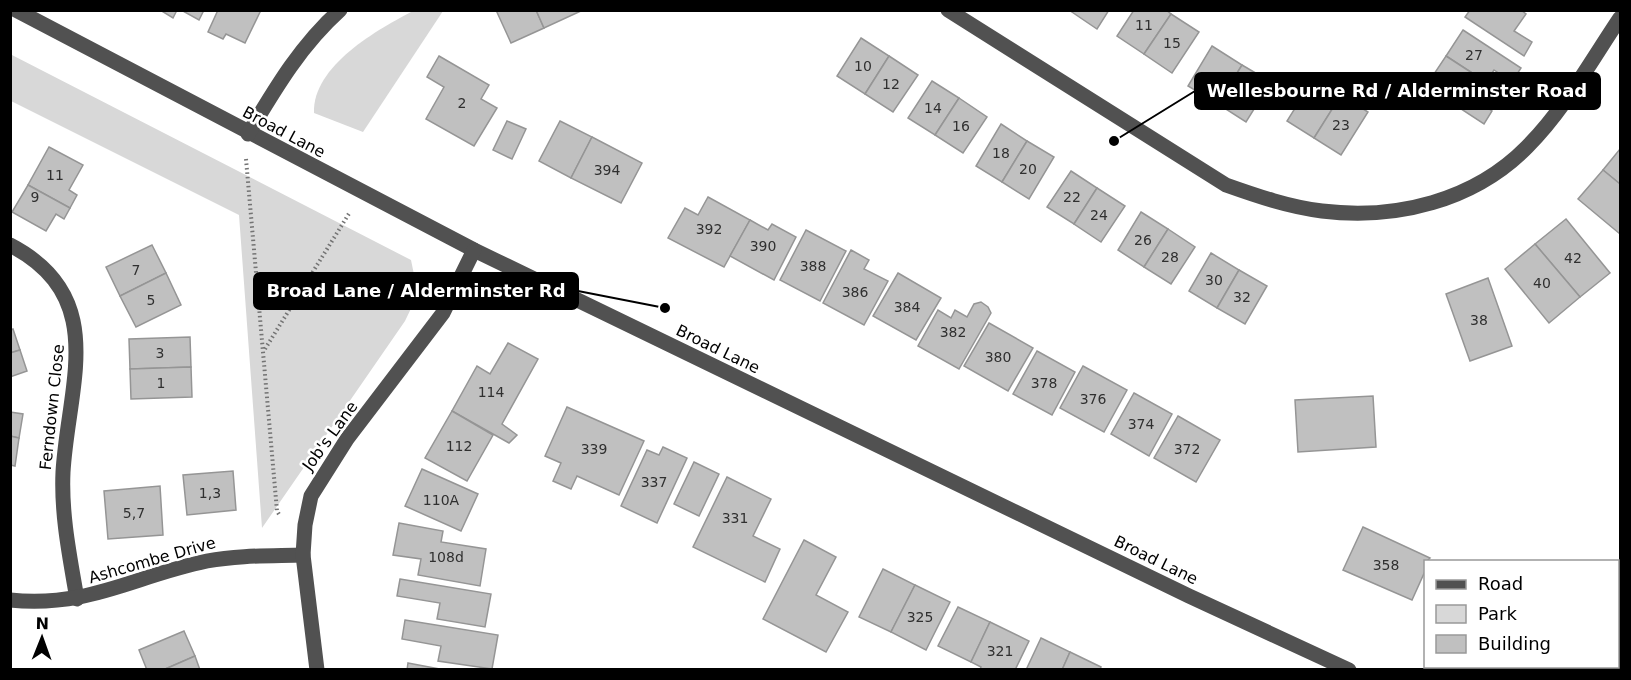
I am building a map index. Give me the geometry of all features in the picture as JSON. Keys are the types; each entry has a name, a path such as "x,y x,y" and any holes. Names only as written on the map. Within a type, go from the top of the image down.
{"street":[{"name":"Broad Lane","path":"16,10 360,193 474,250 1178,591 1349,669"},
{"path":"248,134 288,66 340,10"},
{"path":"948,10 1226,185 1274,201 1321,211 1371,214 1417,207 1463,192 1494,174 1527,147 1560,108 1620,18"},
{"name":"Ferndown Close","path":"10,245 30,255 54,280 71,309 78,341 63,475 66,530 77,599"},
{"name":"Job's Lane","path":"317,669 303,555 304,525 310,496 325,470 443,313 474,250"},
{"name":"Ashcombe Drive","path":"10,600 35,602 77,599 205,562 240,556 303,555"}],"path":[{"path":"248,134 246,164 265,349 277,511 303,555"},
{"path":"265,349 360,193"}],"green space":[{"path":"415,10 443,11 363,132 314,113 316,96 335,65 366,39"},
{"path":"10,54 411,260 418,294 405,321 262,528 239,215 11,101"}],"building":[{"path":"160,10 177,10 173,18"},
{"path":"181,10 204,10 199,20"},
{"path":"218,10 261,10 245,43 226,34 223,39 208,32"},
{"path":"496,10 536,10 544,28 511,43"},
{"path":"536,10 583,10 544,28"},
{"path":"1069,10 1109,10 1097,29"},
{"path":"1134,10 1166,10 1171,14 1144,54 1117,36"},
{"path":"1470,10 1521,10 1526,14 1514,31 1532,42 1524,56 1465,17"},
{"path":"1171,14 1199,32 1172,73 1144,54"},
{"path":"1463,30 1521,68 1512,82 1494,70 1486,82 1446,56"},
{"path":"861,38 889,56 865,94 837,76"},
{"path":"1212,46 1242,65 1218,104 1188,86"},
{"path":"439,56 489,85 481,99 497,108 474,146 426,119 444,87 427,77"},
{"path":"889,56 918,75 893,112 865,94"},
{"path":"1446,56 1486,82 1475,99 1492,111 1484,124 1426,86"},
{"path":"1242,65 1271,82 1246,122 1218,104"},
{"path":"1314,78 1341,95 1314,138 1287,121"},
{"path":"932,81 959,98 935,135 908,118"},
{"path":"1341,95 1368,112 1341,155 1314,138"},
{"path":"959,98 987,117 963,153 935,135"},
{"path":"507,121 526,129 512,159 493,150"},
{"path":"560,121 592,137 571,178 539,161"},
{"path":"1001,124 1027,141 1002,182 976,166"},
{"path":"592,137 642,163 621,203 571,178"},
{"path":"1027,141 1054,157 1029,199 1002,182"},
{"path":"49,147 83,165 69,190 77,195 70,208 28,185"},
{"path":"1620,149 1620,184 1603,170"},
{"path":"1603,170 1620,184 1620,234 1578,199"},
{"path":"1071,171 1097,188 1074,224 1047,207"},
{"path":"28,185 70,208 64,219 56,214 46,231 12,212"},
{"path":"1097,188 1125,206 1101,242 1074,224"},
{"path":"708,197 750,220 724,267 668,238 685,208 698,215"},
{"path":"1141,212 1168,229 1144,267 1118,250"},
{"path":"1566,219 1610,273 1580,297 1535,244"},
{"path":"750,220 768,230 772,224 796,237 774,280 730,256"},
{"path":"1168,229 1195,247 1171,284 1144,267"},
{"path":"806,230 846,251 820,301 780,280"},
{"path":"1535,244 1580,297 1549,323 1505,269"},
{"path":"152,245 166,273 120,296 106,267"},
{"path":"851,250 869,260 864,269 888,281 864,325 823,303"},
{"path":"1211,253 1239,270 1217,308 1189,291"},
{"path":"1239,270 1267,286 1245,324 1217,308"},
{"path":"166,273 181,305 136,327 120,296"},
{"path":"898,273 941,298 916,340 873,316"},
{"path":"1488,278 1512,346 1470,361 1446,294"},
{"path":"981,302 988,307 991,313 959,369 918,346 938,310 951,318 955,310 967,317 974,304"},
{"path":"989,323 1033,348 1008,391 964,366"},
{"path":"13,329 20,350 10,353 10,330"},
{"path":"190,337 191,367 130,369 129,339"},
{"path":"508,343 538,359 502,424 517,435 509,443 452,411 477,366 490,374"},
{"path":"20,350 27,371 10,377 10,353"},
{"path":"1037,351 1075,372 1052,415 1013,394"},
{"path":"1083,366 1127,390 1104,432 1060,408"},
{"path":"191,367 192,397 131,399 130,369"},
{"path":"1134,393 1172,414 1149,456 1111,434"},
{"path":"1373,396 1376,447 1298,452 1295,400"},
{"path":"567,407 644,441 619,495 577,476 571,489 553,481 561,463 545,456"},
{"path":"452,411 493,435 467,481 425,458"},
{"path":"10,412 23,414 19,438 10,436"},
{"path":"1178,416 1220,440 1196,482 1154,458"},
{"path":"10,436 19,438 15,466 10,465"},
{"path":"663,447 687,458 657,523 621,506 647,450 659,455"},
{"path":"694,462 719,474 699,516 674,504"},
{"path":"422,469 478,494 461,531 405,506"},
{"path":"233,471 236,510 187,515 183,475"},
{"path":"727,477 771,499 753,536 780,549 765,582 693,547"},
{"path":"160,486 163,535 108,539 104,491"},
{"path":"399,523 443,531 441,542 486,549 480,586 418,575 421,559 393,555"},
{"path":"1363,527 1430,558 1424,560 1424,573 1412,600 1343,570"},
{"path":"804,540 836,557 816,595 848,612 826,652 763,619"},
{"path":"883,569 915,585 891,632 859,617"},
{"path":"400,579 491,594 485,627 437,619 440,603 397,596"},
{"path":"915,585 950,602 926,650 891,632"},
{"path":"958,607 990,622 971,662 938,646"},
{"path":"405,620 498,635 492,669 438,661 441,646 402,639"},
{"path":"990,622 1029,641 1015,670 980,670 981,667 971,662"},
{"path":"184,631 195,656 163,670 147,670 139,650"},
{"path":"1041,638 1070,652 1062,670 1026,670"},
{"path":"1620,639 1620,670 1589,670 1590,668 1619,668"},
{"path":"1070,652 1101,667 1100,670 1062,670"},
{"path":"195,656 200,670 163,670"},
{"path":"408,663 445,670 407,670"}],"place":[{"name":"Wellesbourne Rd / Alderminster Road","path":"1114,141"},
{"name":"Broad Lane / Alderminster Rd","path":"665,308"}]}
